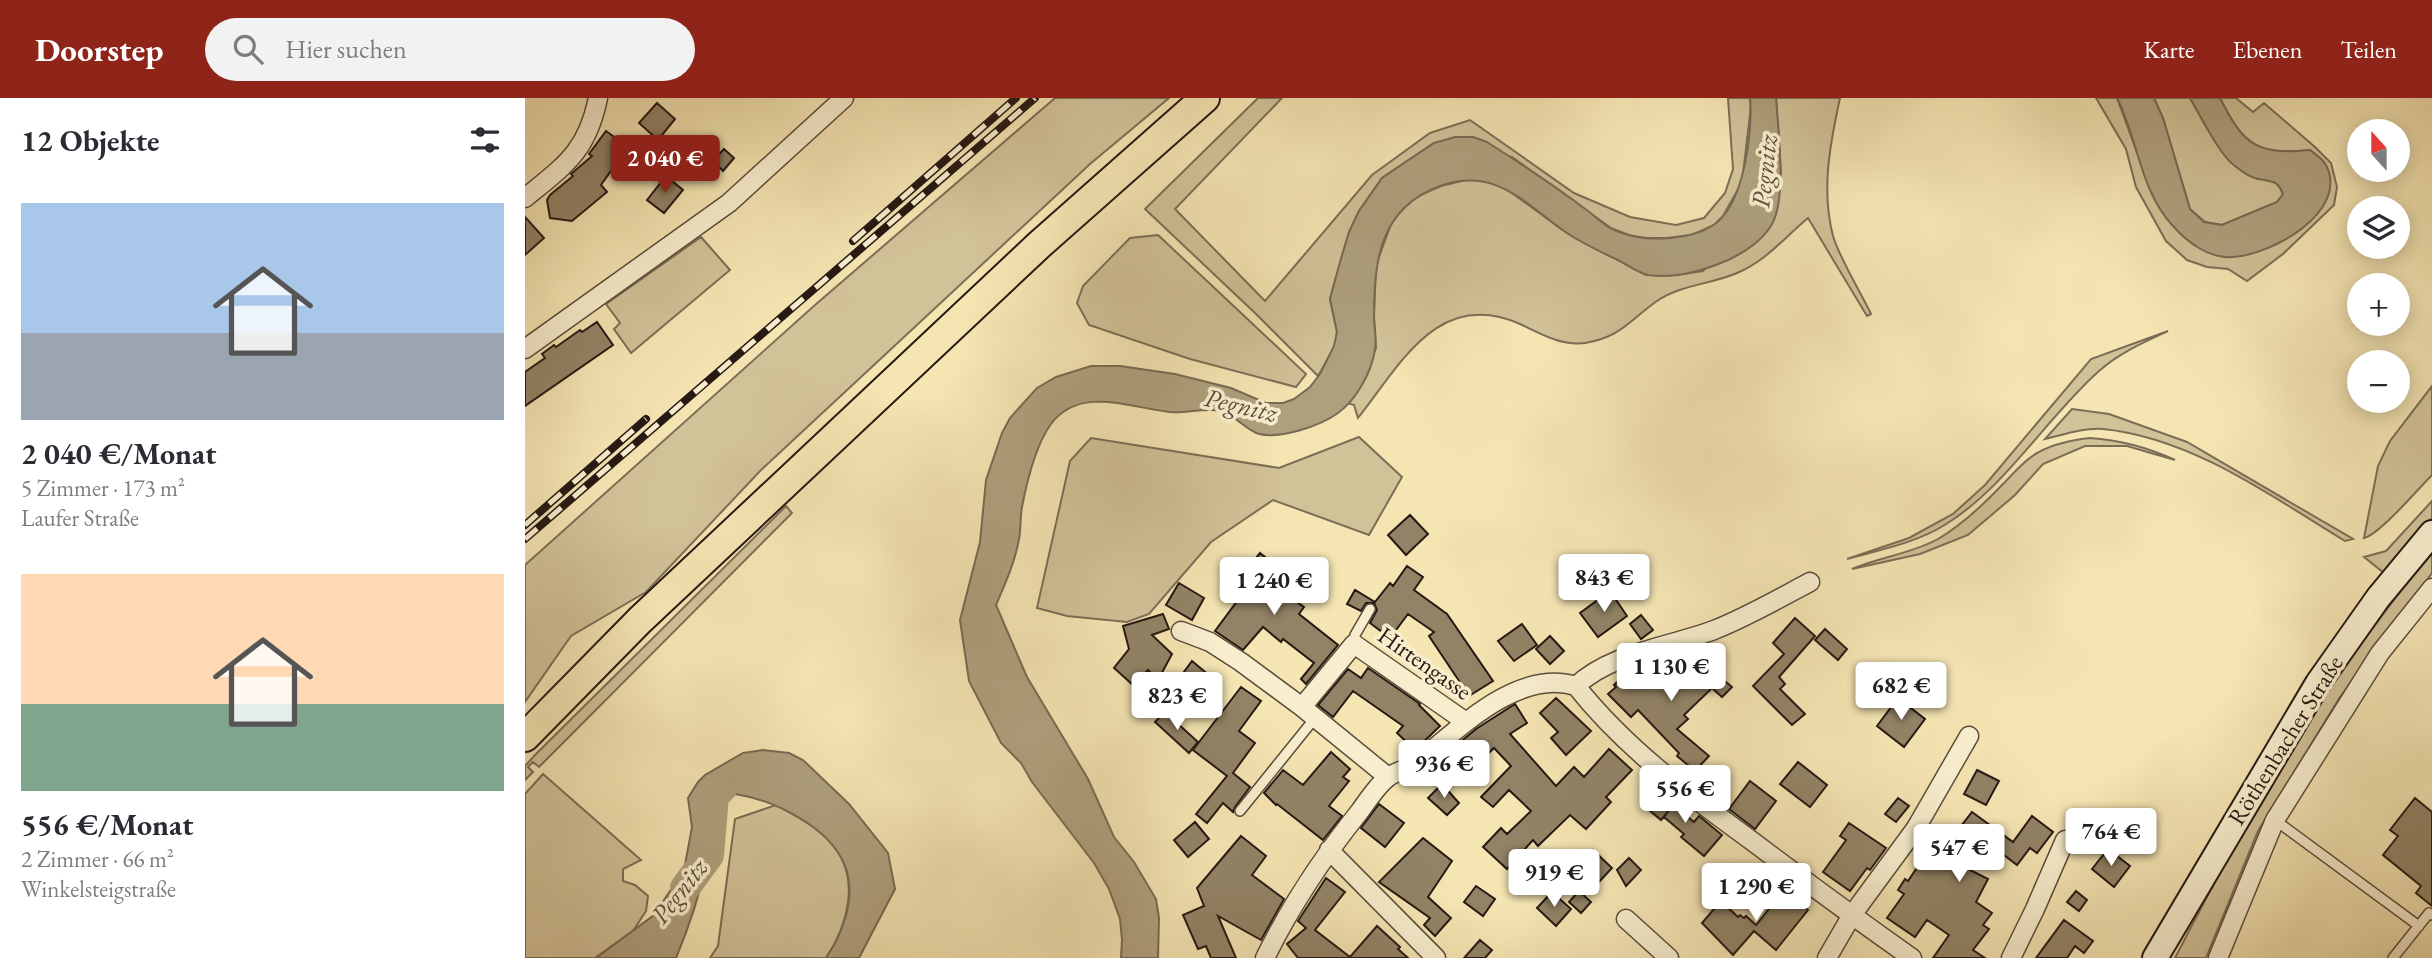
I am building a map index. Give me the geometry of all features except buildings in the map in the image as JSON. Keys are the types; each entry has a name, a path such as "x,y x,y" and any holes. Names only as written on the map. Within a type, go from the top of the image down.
{"main road":[{"path":"525,737 649,611 1039,245 1205,98"},
{"name":"Röthenbacher Straße","path":"2155,958 2318,683 2378,598 2432,534"}],"street":[{"path":"525,198 571,160 588,132 598,98"},
{"path":"525,349 729,203 844,98"},
{"path":"1576,686 1589,674 1724,626 1810,582"},
{"path":"2218,958 2275,820 2380,653 2432,588"},
{"path":"1181,631 1210,642 1309,713 1388,777"},
{"name":"Hirtengasse","path":"1309,713 1354,644 1466,722"},
{"path":"1265,958 1282,922 1329,850 1388,777 1412,767 1466,722 1519,689 1543,682 1576,686 1635,751 1716,815 1912,958"},
{"path":"1828,958 1852,915 1916,828 1969,736"},
{"path":"2011,958 2065,840"},
{"path":"1329,850 1436,958"},
{"path":"1626,919 1669,958"}],"lane":[{"path":"1354,644 1355,635 1370,608"},
{"path":"1240,811 1309,713"},
{"path":"2275,820 2419,926"},
{"path":"2393,958 2429,913 2432,915"}],"shaded area":[{"path":"1055,98 1169,98 1090,164 761,470 646,592 571,636 525,702 525,565 815,305"},
{"path":"1258,98 1282,98 1175,209 1265,301 1372,175 1430,133 1470,120 1574,193 1630,217 1676,225 1704,218 1725,193 1733,169 1728,98 1750,98 1751,106 1742,182 1723,216 1714,225 1692,235 1636,238 1611,228 1512,157 1434,143 1382,178 1359,211 1349,232 1330,299 1337,332 1335,346 1318,376 1145,209"},
{"path":"1776,98 1840,98 1828,167 1829,219 1840,254 1871,314 1867,316 1808,218 1747,268 1666,296 1624,327 1597,340 1585,343 1559,341 1491,315 1466,316 1444,324 1424,337 1407,355 1358,418 1354,405 1347,403 1358,389 1376,348 1376,265 1394,216 1416,197 1441,186 1466,180 1488,180 1509,191 1567,233 1646,275 1676,275 1703,271 1781,174"},
{"path":"2096,98 2117,98 2153,196 2258,251 2310,150 2277,151 2254,144 2237,127 2220,98 2236,98 2253,112 2264,103 2315,147 2331,163 2337,187 2334,205 2283,254 2247,281 2228,269 2207,267 2187,260 2166,241 2136,187 2126,149"},
{"path":"2154,98 2190,98 2208,130 2257,179 2273,181 2283,195 2277,202 2222,225 2205,222 2190,209 2163,118"},
{"path":"1158,235 1306,374 1296,387 1190,359 1089,325 1077,303 1083,286 1130,238"},
{"path":"701,237 730,270 631,353 614,329 620,323 606,304"},
{"path":"2168,331 2123,353 2099,371 2006,473 1965,511 1921,537 1847,559 1909,538 1953,514 1985,485 2091,359"},
{"path":"2432,386 2432,475 2379,529 2364,538 2378,466 2390,441"},
{"path":"2072,409 2109,414 2187,442 2353,539 2345,541 2230,472 2168,444 2103,429 2089,429 2045,439"},
{"path":"1359,437 1402,477 1369,535 1273,500 1211,542 1149,614 1127,622 1067,616 1037,608 1070,461 1091,438 1279,468"},
{"path":"2090,438 2134,445 2175,460 2127,446 2085,446 2043,464 2015,495 1968,535 1920,554 1852,569 1938,539 1972,514 2034,455 2058,444"},
{"path":"2432,501 2432,518 2384,573 2364,557 2386,551"},
{"path":"786,506 792,513 539,767 533,762 528,767 533,772 525,780 525,766 535,755"},
{"path":"2432,553 2432,573 2340,697 2258,831 2206,958 2175,958 2231,852 2292,748 2359,647"},
{"path":"543,774 641,860 623,869 623,881 635,885 648,896 646,911 633,931 595,958 525,958 525,794"},
{"path":"776,805 822,834 842,859 847,873 848,902 834,945 826,958 710,958 718,946 735,819"}],"water":[{"path":"1750,98 1776,98 1779,198 1777,212 1764,235 1728,260 1679,275 1645,274 1577,239 1507,190 1477,181 1459,181 1440,186 1420,196 1404,208 1393,222 1379,256 1376,276 1376,345 1373,358 1362,385 1351,401 1330,418 1311,427 1268,435 1254,432 1221,411 1170,412 1091,402 1076,405 1063,412 1051,424 1032,464 1022,507 1017,548 996,605 1027,677 1088,779 1114,837 1134,862 1156,899 1159,918 1158,958 1121,958 1120,919 1109,889 1094,863 1032,782 1021,763 1001,743 969,681 960,620 980,542 986,480 1010,418 1037,388 1056,377 1091,366 1120,366 1175,374 1231,388 1266,403 1283,403 1294,399 1310,387 1320,374 1334,346 1337,332 1330,299 1349,232 1359,211 1382,178 1434,143 1455,137 1473,137 1487,142 1621,233 1656,239 1702,231 1723,216 1739,186 1748,148"},
{"path":"2117,98 2154,98 2163,118 2190,209 2204,222 2222,225 2277,202 2283,194 2277,184 2249,176 2229,161 2190,98 2220,98 2237,127 2254,144 2277,151 2310,150 2326,165 2330,182 2327,199 2303,228 2267,248 2233,257 2207,252 2185,238 2173,226 2153,197"},
{"path":"763,750 789,753 803,760 849,804 888,853 895,889 859,958 826,958 843,926 849,902 848,878 838,852 827,839 799,818 767,802 735,794 722,803 714,816 709,854 676,958 596,958 654,915 684,870 692,827 688,798 698,782 743,753"}],"waterway":[{"name":"Pegnitz","path":"685,888 709,855 714,796 722,788"}],"railway":[{"path":"853,241 1016,98"},
{"path":"525,539 1035,98"},
{"path":"525,525 646,419"}]}
